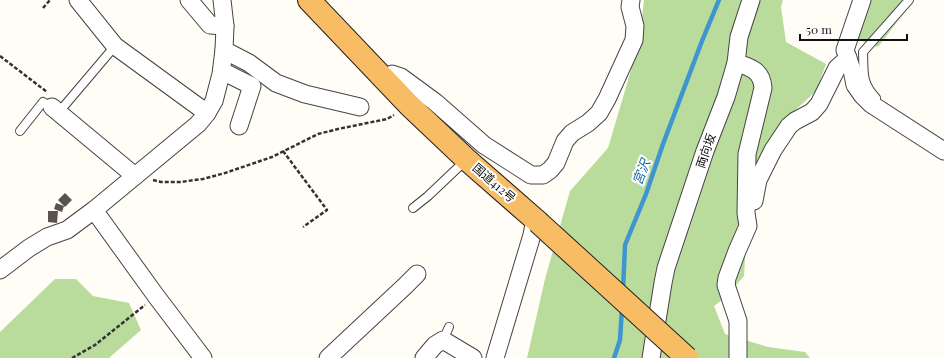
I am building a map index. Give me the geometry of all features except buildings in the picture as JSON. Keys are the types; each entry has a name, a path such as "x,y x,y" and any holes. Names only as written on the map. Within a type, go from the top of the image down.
{"highway":[{"name":"国道412号","path":"309,0 407,104 687,358"}],"street":[{"path":"78,0 114,46 207,113"},
{"path":"189,0 210,25 225,26"},
{"path":"0,270 29,248 67,230 94,210 198,124 214,101 222,71 225,26 222,0"},
{"path":"385,81 392,74 401,77 435,102 484,145 531,175 543,175 556,163 568,137 600,113 634,40 635,26 630,7 631,0"},
{"name":"両向坂","path":"651,358 666,268 705,151 726,97 736,63 740,37 751,0"},
{"path":"862,0 846,50 855,85 871,104 944,151"},
{"path":"224,50 249,62 276,83 305,94 360,107"},
{"path":"738,358 738,321 726,285 726,278 748,226 758,180 773,150 789,126 812,112 819,104 837,68 848,58"},
{"path":"736,63 752,68 760,75 763,82 763,88 747,154 746,213 748,226"},
{"path":"222,71 252,86 239,126"},
{"path":"59,108 135,176"},
{"path":"94,210 156,296 204,358"},
{"path":"494,358 536,220"},
{"path":"328,358 362,334 411,285"},
{"path":"424,358 446,334 473,358"}],"lane":[{"path":"877,108 880,101 869,90 864,80 863,52 909,0"},
{"path":"20,131 43,102 59,108 114,46"},
{"path":"413,208 428,196 466,159"}],"path":[{"path":"43,8 50,0"},
{"path":"0,56 59,108"},
{"path":"135,176 161,182 180,182 203,179 226,173 272,157 318,134 387,119 407,104"},
{"path":"284,151 328,210 302,227"},
{"path":"72,358 95,345 156,296"}],"green space":[{"path":"644,0 783,0 781,7 786,42 826,64 816,91 788,117 750,172 744,276 726,297 714,306 725,334 768,347 805,352 810,358 527,358 545,279 570,191 608,148 639,43"},
{"path":"862,0 914,0 878,47 852,37"},
{"path":"55,279 76,279 93,296 129,303 141,330 109,358 0,358 0,332"}],"waterway":[{"name":"宮沢","path":"623,291 625,245 646,194 663,144 719,0"},
{"name":"宮沢","path":"614,358 620,340 622,308"}]}
